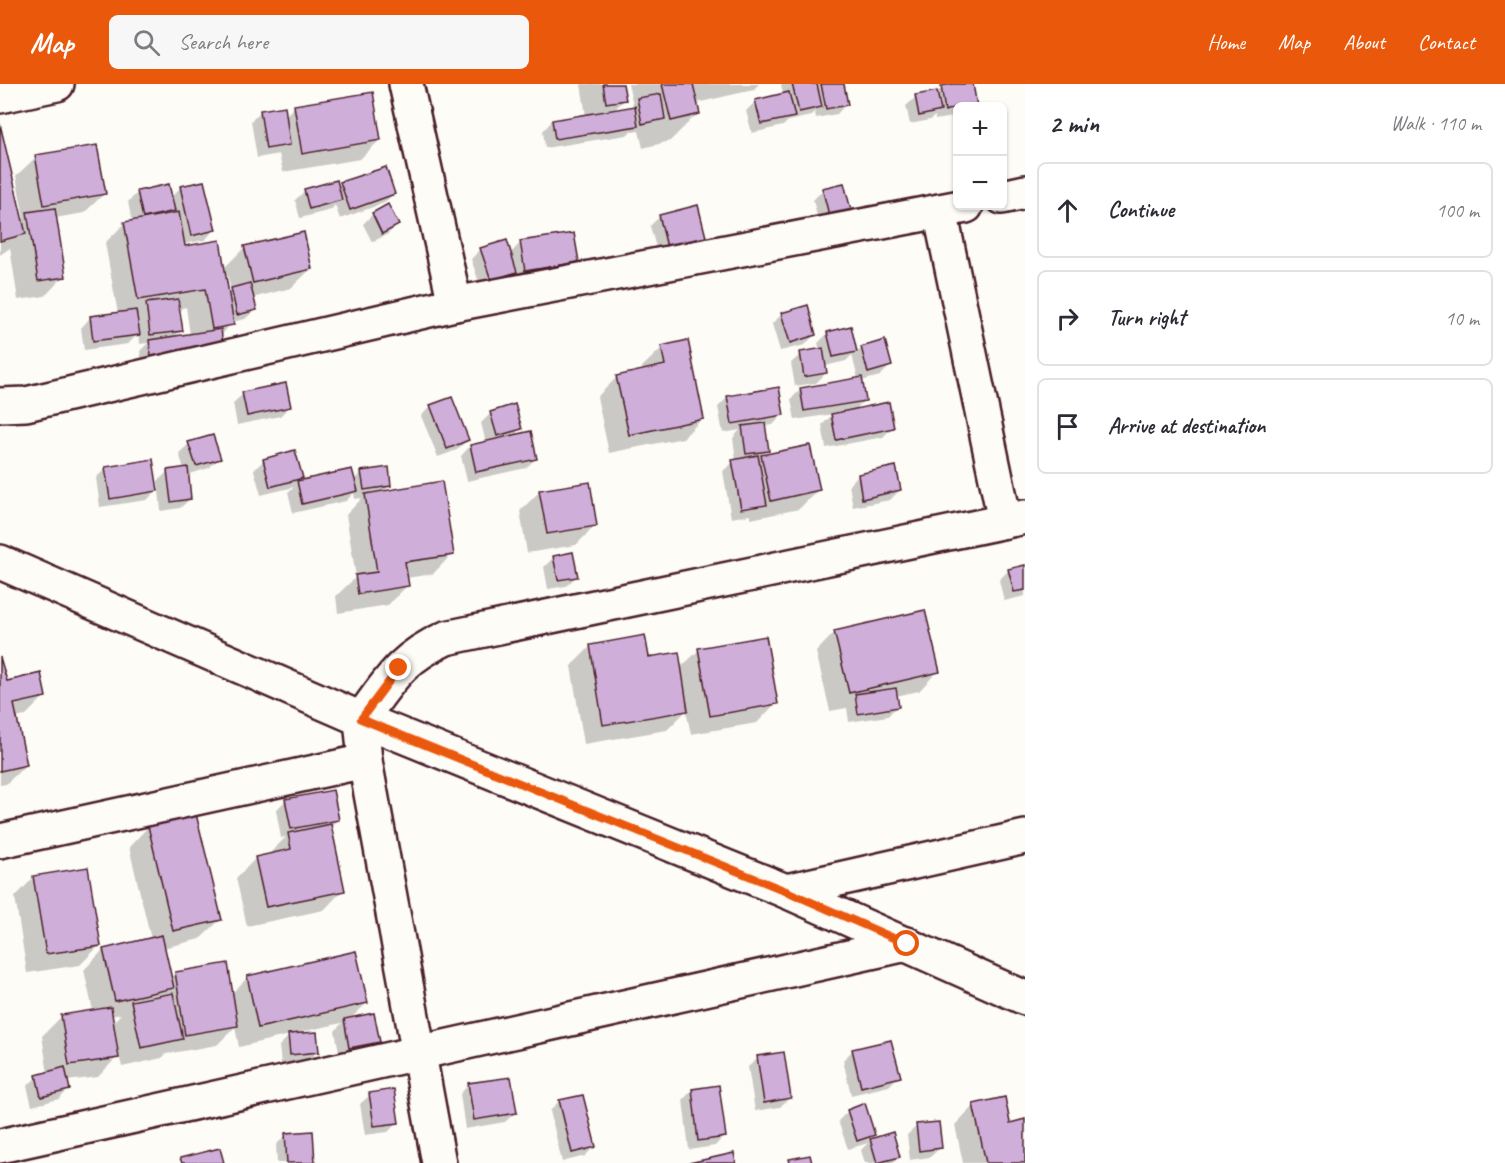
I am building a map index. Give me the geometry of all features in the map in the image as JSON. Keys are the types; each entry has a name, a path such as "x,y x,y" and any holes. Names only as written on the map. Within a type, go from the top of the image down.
{"street":[{"path":"406,84 455,304"},
{"path":"0,96 50,85"},
{"path":"1007,196 1025,192"},
{"path":"0,405 26,404 455,304 953,208"},
{"path":"439,1163 366,761 361,719 399,668 419,651 446,638 1015,519 953,210"},
{"path":"0,562 361,719 786,891 1025,998"},
{"path":"0,841 366,761"},
{"path":"786,891 1025,837"},
{"path":"0,1146 907,944"}],"building":[{"path":"603,84 623,84 626,100 606,103"},
{"path":"662,84 693,84 700,114 671,121"},
{"path":"792,84 817,84 822,107 799,112"},
{"path":"821,84 844,84 848,105 826,109"},
{"path":"973,84 976,102 953,102 953,108 945,111 941,86"},
{"path":"937,91 941,111 919,116 915,95"},
{"path":"373,92 381,140 302,154 294,105"},
{"path":"789,92 795,117 761,124 755,100"},
{"path":"661,94 665,119 642,124 637,98"},
{"path":"285,106 290,145 266,149 260,110"},
{"path":"635,106 638,126 555,139 552,120"},
{"path":"0,124 26,234 0,241"},
{"path":"97,145 106,194 44,205 35,155"},
{"path":"386,167 395,194 350,210 340,182"},
{"path":"337,180 342,200 309,209 304,189"},
{"path":"204,181 216,230 191,236 180,186"},
{"path":"844,183 851,210 829,215 822,188"},
{"path":"169,184 175,211 143,218 137,191"},
{"path":"388,204 399,225 382,234 372,213"},
{"path":"698,205 706,237 667,247 659,215"},
{"path":"55,208 66,277 38,281 27,212"},
{"path":"179,212 185,246 220,240 234,325 212,329 205,289 138,300 124,222"},
{"path":"304,232 312,269 253,283 244,246"},
{"path":"574,233 579,262 525,271 520,241"},
{"path":"507,240 517,272 491,280 480,248"},
{"path":"250,283 257,310 237,315 231,288"},
{"path":"178,299 183,331 150,335 146,303"},
{"path":"808,305 816,335 790,343 781,313"},
{"path":"136,310 140,335 93,341 90,316"},
{"path":"851,326 857,352 833,357 827,332"},
{"path":"221,329 224,352 152,363 149,340"},
{"path":"688,340 704,419 629,435 616,376 665,365 661,346"},
{"path":"885,340 892,366 868,373 861,347"},
{"path":"823,348 827,373 804,377 800,352"},
{"path":"862,377 866,401 804,411 800,388"},
{"path":"286,383 291,407 247,416 242,392"},
{"path":"779,387 784,415 732,424 727,396"},
{"path":"452,397 469,440 447,449 430,405"},
{"path":"889,402 894,428 836,440 831,414"},
{"path":"515,404 522,429 497,436 490,412"},
{"path":"765,423 769,451 746,454 742,426"},
{"path":"531,431 537,459 476,472 470,445"},
{"path":"213,435 221,459 196,466 188,442"},
{"path":"810,445 820,490 771,501 761,455"},
{"path":"295,450 303,478 270,487 263,459"},
{"path":"758,455 767,505 741,509 732,460"},
{"path":"153,459 158,491 110,499 105,467"},
{"path":"896,466 901,490 862,499 858,474"},
{"path":"188,467 191,499 171,502 167,470"},
{"path":"389,467 391,486 364,490 361,471"},
{"path":"352,469 358,491 302,504 297,481"},
{"path":"442,481 454,555 405,562 409,586 358,594 355,575 377,572 365,494"},
{"path":"590,482 597,526 547,534 539,490"},
{"path":"573,552 578,577 558,580 553,556"},
{"path":"1025,565 1025,590 1014,592 1008,569"},
{"path":"925,610 940,672 849,693 834,631"},
{"path":"645,635 649,657 679,652 688,711 603,725 590,645"},
{"path":"766,636 778,704 710,716 698,648"},
{"path":"0,657 7,681 41,673 46,697 14,704 27,765 0,771"},
{"path":"896,688 899,707 858,714 855,694"},
{"path":"333,790 339,820 291,829 285,799"},
{"path":"196,814 222,920 173,931 148,826"},
{"path":"331,824 345,891 266,907 255,857 291,849 288,833"},
{"path":"88,867 101,946 46,954 33,876"},
{"path":"162,935 174,988 115,1001 103,949"},
{"path":"356,951 368,1003 258,1028 247,976"},
{"path":"228,963 238,1026 185,1035 175,972"},
{"path":"173,993 183,1039 141,1048 131,1001"},
{"path":"111,1007 119,1058 69,1065 61,1015"},
{"path":"374,1013 380,1042 349,1048 344,1019"},
{"path":"317,1032 319,1052 290,1055 288,1034"},
{"path":"891,1040 901,1077 861,1087 852,1049"},
{"path":"784,1052 791,1098 764,1103 757,1056"},
{"path":"65,1067 70,1090 41,1097 36,1075"},
{"path":"511,1077 517,1113 474,1120 468,1083"},
{"path":"719,1085 726,1137 698,1141 692,1089"},
{"path":"394,1089 399,1123 374,1126 369,1093"},
{"path":"583,1095 596,1147 572,1153 559,1100"},
{"path":"1005,1097 1010,1123 1025,1119 1025,1163 986,1163 973,1104"},
{"path":"865,1103 875,1135 857,1141 847,1110"},
{"path":"939,1122 942,1148 919,1151 916,1124"},
{"path":"313,1131 315,1163 287,1163 285,1133"},
{"path":"893,1132 900,1157 877,1163 870,1139"},
{"path":"220,1148 224,1163 182,1163 180,1158"},
{"path":"734,1153 736,1163 689,1163"},
{"path":"810,1155 812,1163 790,1163 789,1159"}],"route":[{"path":"399,668 361,719 786,891 907,944"}]}
